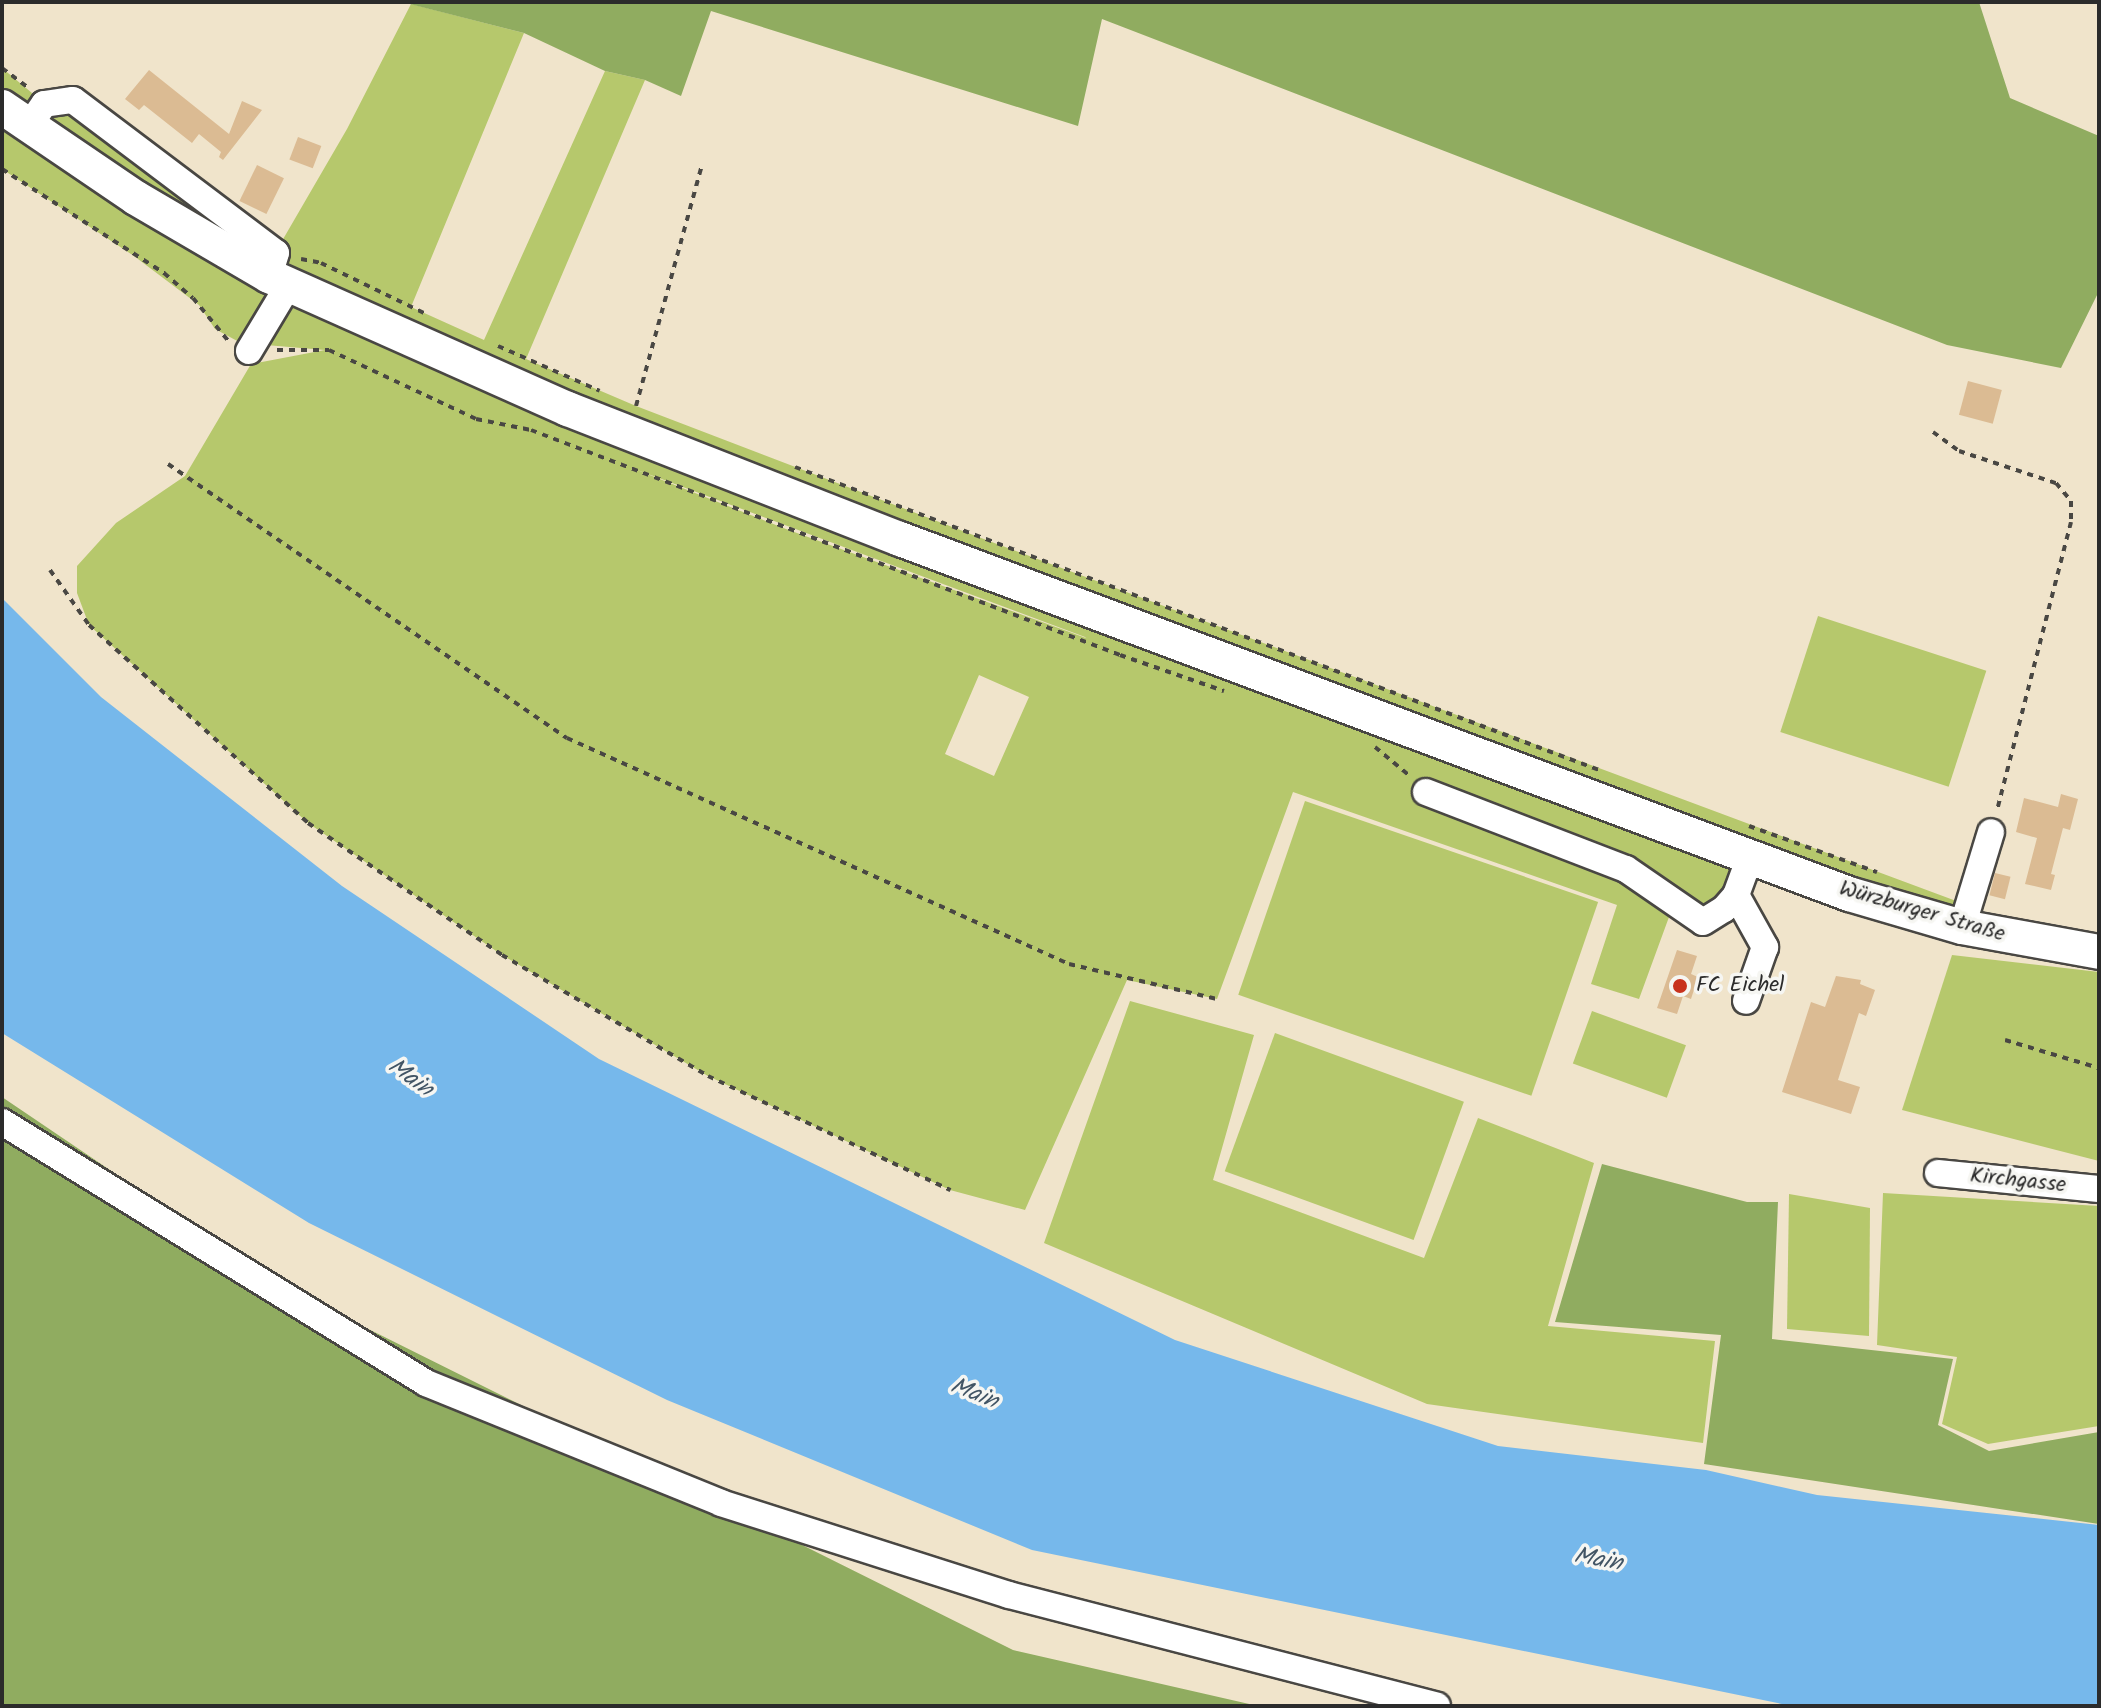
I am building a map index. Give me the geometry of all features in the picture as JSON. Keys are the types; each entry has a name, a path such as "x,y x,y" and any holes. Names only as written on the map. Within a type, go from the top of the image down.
{"main road":[{"name":"Würzburger Straße","path":"25,112 136,198 278,272 568,409 885,534 1863,899 1962,927 2099,952"}],"street":[{"path":"25,112 73,100 278,272 249,351"},
{"path":"1426,792 1626,869 1654,885 1696,920 1713,918 1736,895 1750,857"},
{"path":"1962,927 1991,832"},
{"path":"1736,895 1765,947 1746,1001"},
{"path":"2,1122 116,1195 441,1389 721,1503 1009,1595 1437,1706"},
{"name":"Kirchgasse","path":"1938,1173 2099,1189"}],"path":[{"path":"2,68 25,112"},
{"path":"636,406 702,165"},
{"path":"2,169 164,273 193,298 233,346 249,351 329,350 476,419 531,430 1105,650 1236,695"},
{"path":"278,272 321,263 439,321"},
{"path":"484,340 611,395"},
{"path":"623,401 650,412"},
{"path":"1933,432 1959,451 2056,483 2071,501 2071,522 1991,832"},
{"path":"783,462 1608,773"},
{"path":"168,464 567,738 1069,964 1217,999"},
{"path":"50,570 89,625 308,823 502,955 708,1076 950,1190"},
{"path":"1373,745 1426,792"},
{"path":"1741,823 1882,874"},
{"path":"2005,1040 2099,1068"}],"green space":[{"path":"402,2 1979,2 2010,98 2099,136 2099,291 2061,368 1947,345 1102,19 1078,126 711,11 681,96 645,80 605,71 524,33"},
{"path":"411,4 524,33 411,307 484,340 605,71 645,80 526,359 636,406 989,541 1967,905 1962,927 1750,857 1703,922 1669,917 1639,999 1591,984 1617,905 1293,792 1217,999 1127,980 1025,1210 950,1190 708,1076 502,955 308,823 89,625 77,593 77,566 116,523 185,476 251,364 325,350 241,343 215,329 199,305 134,256 2,169 2,68 44,103 73,100 275,253 347,129","holes":["632,468 1085,637 1086,638 786,529","979,675 1029,697 994,776 945,754"]},
{"path":"1818,616 1986,671 1949,787 1780,732"},
{"path":"1305,801 1598,902 1531,1096 1238,995"},
{"path":"1952,955 2099,972 2099,1161 1902,1110"},
{"path":"1130,1001 1254,1035 1213,1180 1424,1258 1478,1118 1594,1163 1548,1326 1715,1341 1703,1443 1427,1404 1044,1243"},
{"path":"1592,1011 1686,1045 1667,1098 1573,1064"},
{"path":"1275,1033 1464,1102 1414,1240 1225,1171"},
{"path":"2,1097 280,1285 1013,1650 1258,1706 2,1706"},
{"path":"1602,1164 1747,1202 1778,1202 1772,1339 1953,1359 1938,1425 1989,1451 2099,1432 2099,1524 1704,1464 1721,1335 1555,1322"},
{"path":"1883,1193 2099,1206 2099,1426 1988,1444 1942,1424 1957,1357 1877,1345"},
{"path":"1789,1194 1870,1208 1869,1336 1787,1329"}],"water":[{"name":"Main","path":"2,598 101,697 342,886 599,1059 1175,1340 1498,1446 1706,1470 1817,1495 2099,1525 2099,1706 1792,1706 1032,1550 667,1400 309,1223 2,1033"}],"building":[{"path":"149,70 229,134 242,101 262,110 223,160 219,157 221,152 199,134 192,143 144,105 139,110 125,99"},
{"path":"298,137 321,146 313,168 289,159"},
{"path":"257,165 284,178 266,214 239,201"},
{"path":"1968,381 2002,390 1993,424 1959,415"},
{"path":"2061,794 2078,799 2070,830 2063,828 2051,874 2055,875 2051,890 2025,884 2037,838 2016,832 2024,798 2058,807"},
{"path":"1995,873 2011,877 2005,899 1989,895"},
{"name":"FC Eichel","path":"1677,950 1697,956 1691,974 1698,977 1691,999 1683,996 1677,1014 1657,1008"},
{"path":"1836,976 1861,980 1860,984 1875,990 1866,1016 1859,1013 1838,1080 1860,1087 1851,1114 1782,1092 1811,1002 1825,1007"}],"place":[{"name":"FC Eichel","path":"1680,986"}]}
